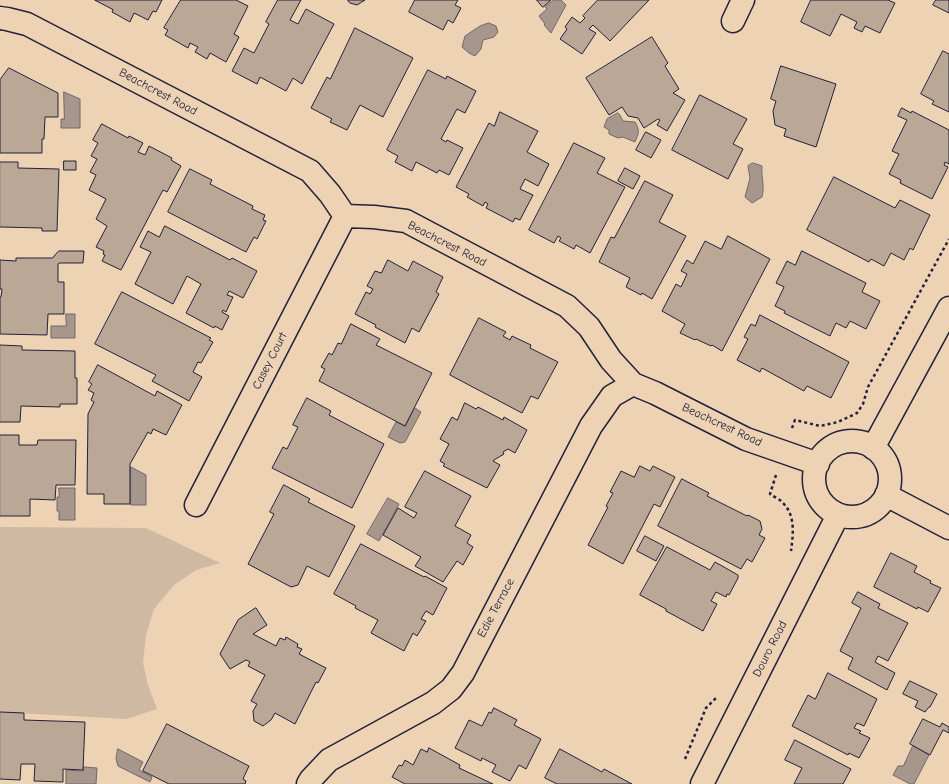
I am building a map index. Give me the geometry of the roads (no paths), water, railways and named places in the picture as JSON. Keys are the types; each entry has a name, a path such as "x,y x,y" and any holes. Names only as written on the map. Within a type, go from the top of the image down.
{"street":[{"path":"733,21 743,0"},
{"name":"Beachcrest Road","path":"0,18 6,18 27,24 310,171 330,194 345,216 374,217 406,221 567,306 589,327 611,360 633,384 746,439 818,464"},
{"name":"Casey Court","path":"196,505 345,216"},
{"path":"873,448 949,308"},
{"name":"Edie Terrace","path":"308,784 330,760 433,703 451,689 463,673 591,426 612,396 633,384"},
{"path":"846,442 856,442 873,448 882,457 888,469 889,487 886,495 878,506 866,514 857,517 838,515 826,506 817,494 814,484 814,474 818,464 829,450 846,442"},
{"path":"886,495 949,528"},
{"name":"Douro Road","path":"702,784 838,515"}]}
